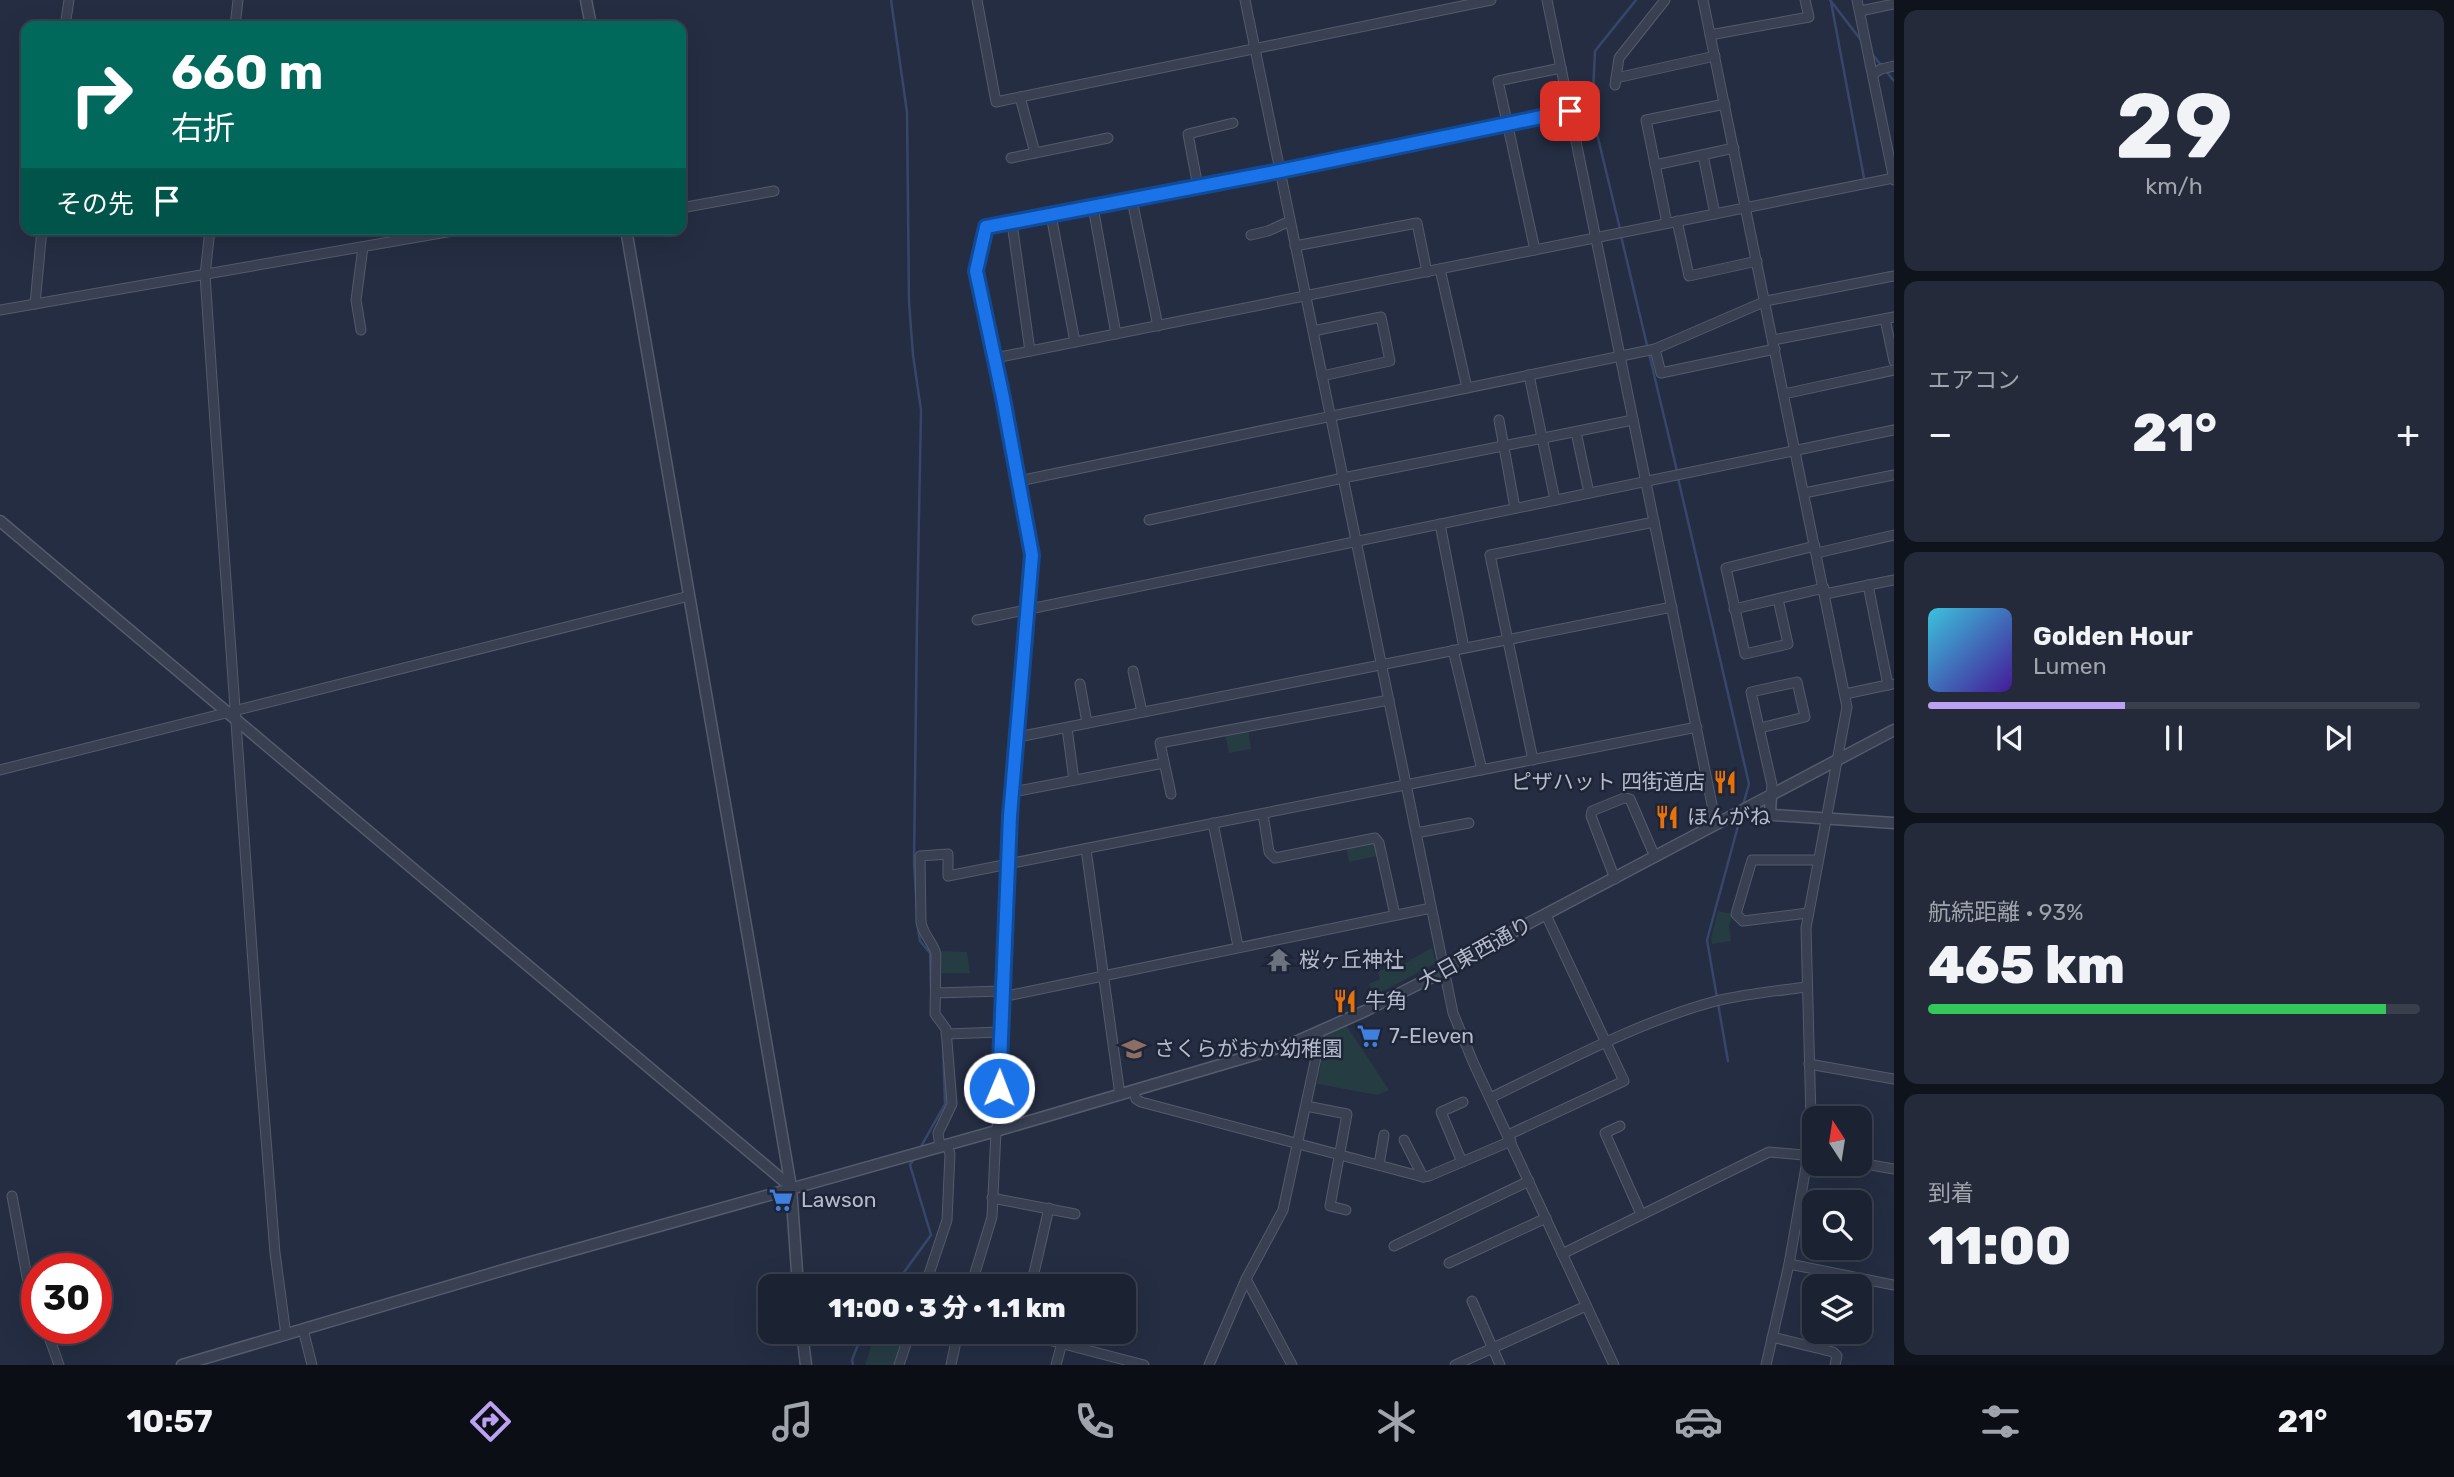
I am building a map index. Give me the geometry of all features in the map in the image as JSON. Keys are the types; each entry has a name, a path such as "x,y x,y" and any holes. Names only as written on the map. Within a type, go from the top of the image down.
{"street":[{"path":"66,21 69,0"},
{"path":"236,21 238,0"},
{"path":"586,0 590,21"},
{"path":"977,0 996,102 1491,0"},
{"path":"1245,0 1455,1017 1614,1365"},
{"path":"1547,0 1716,824"},
{"path":"1665,0 1619,58 1616,81 1715,56"},
{"path":"1703,0 1847,707 1806,928 1811,1106"},
{"path":"1710,35 1809,17 1805,0"},
{"path":"995,358 1894,178 1857,0"},
{"path":"1860,11 1894,4"},
{"path":"1535,250 1498,81 1561,68"},
{"path":"1873,74 1892,69"},
{"path":"1020,97 1035,153"},
{"path":"1725,104 1646,120 1655,165 1689,276 1757,261"},
{"path":"975,1274 992,1217 996,1131 999,1123 1002,994 1013,792 1032,555 976,271 986,227 1280,171 1570,111"},
{"path":"1198,187 1188,134 1233,123"},
{"path":"1011,158 1108,138"},
{"path":"1655,165 1734,148"},
{"path":"1703,155 1715,214"},
{"path":"686,207 774,191"},
{"path":"1132,200 1158,326"},
{"path":"1093,207 1116,334"},
{"path":"1051,215 1076,342"},
{"path":"1251,234 1268,231 1290,221"},
{"path":"1012,223 1030,351"},
{"path":"1295,246 1417,223 1427,272"},
{"path":"34,304 41,235"},
{"path":"209,235 205,275 234,714 275,1253 286,1335"},
{"path":"0,310 430,235"},
{"path":"627,235 791,1187 797,1274"},
{"path":"361,330 356,300 363,247"},
{"path":"1440,269 1467,388"},
{"path":"1019,481 1655,349 1766,301 1894,276"},
{"path":"1313,331 1381,317 1390,361 1322,376"},
{"path":"1655,349 1661,373 1889,318 1894,361"},
{"path":"1784,394 1894,370"},
{"path":"1529,375 1555,500"},
{"path":"1499,420 1515,508"},
{"path":"1149,520 1633,420"},
{"path":"977,620 1894,430"},
{"path":"1576,432 1589,493"},
{"path":"1804,493 1894,475"},
{"path":"0,522 234,714 553,989 791,1187"},
{"path":"1534,760 1490,555 1654,522"},
{"path":"1440,524 1464,648"},
{"path":"1777,599 1788,644 1745,654 1726,568 1894,535"},
{"path":"1734,609 1777,599 1894,580"},
{"path":"1845,694 1891,684 1868,585"},
{"path":"0,770 234,714 689,596"},
{"path":"1018,737 1672,607"},
{"path":"1453,650 1482,770"},
{"path":"1133,671 1142,712"},
{"path":"1760,728 1805,717 1797,682 1751,692 1772,786 1770,812 1774,816 1894,823"},
{"path":"1080,684 1087,723"},
{"path":"1171,793 1160,743 1389,700"},
{"path":"1067,727 1074,780"},
{"path":"929,1274 947,1220 950,1154 938,1133 952,1104 946,1029 935,1014 934,947 924,934 920,922 920,856 948,854 948,876 1697,727"},
{"name":"大日東西通り","path":"182,1365 1291,1044 1317,1034 1444,971 1894,730"},
{"path":"1013,792 1164,763"},
{"path":"1615,879 1591,816 1592,811 1624,798 1630,799 1655,857"},
{"path":"1262,814 1269,852 1275,858 1375,838 1395,915"},
{"path":"1213,823 1238,946"},
{"path":"1416,833 1469,823"},
{"path":"1086,849 1120,1095"},
{"path":"1808,913 1742,921 1736,914 1752,860 1818,860"},
{"path":"936,993 1002,994 1103,976 1431,908"},
{"path":"1134,1091 1136,1099 1141,1102 1423,1177 1462,1163 1624,1081 1546,915"},
{"path":"1490,1098 1678,1013 1717,1001 1806,987"},
{"path":"946,1034 1001,1032"},
{"path":"1209,1365 1246,1279 1283,1210 1320,1039 1317,1034"},
{"path":"1809,1065 1894,1079"},
{"path":"1462,1163 1441,1112 1463,1102"},
{"path":"1306,1106 1347,1115 1330,1206 1346,1210"},
{"path":"1620,1126 1605,1133 1641,1214"},
{"path":"1379,1165 1384,1135"},
{"path":"1404,1140 1423,1177"},
{"path":"1562,1254 1769,1152 1802,1154"},
{"path":"1872,1165 1894,1169"},
{"path":"1766,1365 1807,1176"},
{"path":"1394,1247 1529,1181"},
{"path":"12,1196 23,1253"},
{"path":"992,1198 1075,1214"},
{"path":"1034,1274 1049,1208"},
{"path":"1449,1263 1546,1218"},
{"path":"1788,1264 1894,1285"},
{"path":"1246,1279 1292,1365"},
{"path":"1472,1301 1500,1365"},
{"path":"1455,1365 1586,1306"},
{"path":"303,1329 313,1365"},
{"path":"1772,1337 1833,1352 1837,1356 1835,1365"},
{"path":"52,1344 59,1365"},
{"path":"803,1344 806,1365"},
{"path":"899,1365 906,1344"},
{"path":"951,1365 955,1344"},
{"path":"1056,1365 1062,1344 1144,1365"}],"shaded area":[{"path":"1248,729 1251,749 1229,753 1225,734"},
{"path":"1364,842 1375,845 1377,856 1349,862 1346,846"},
{"path":"1718,911 1732,914 1729,927 1731,941 1712,944 1711,938"},
{"path":"1432,948 1436,963 1374,996 1369,984 1380,979 1378,972 1401,960 1403,964"},
{"path":"942,951 967,952 970,973 942,973"},
{"path":"1346,1025 1389,1090 1377,1095 1317,1084 1326,1035"},
{"path":"872,1344 902,1344 896,1365 865,1365"}],"waterway":[{"path":"891,0 907,112 909,302 921,410 914,863 917,912"},
{"path":"1620,229 1592,113 1595,51 1636,0"},
{"path":"1830,0 1861,40"},
{"path":"1831,2 1864,178"},
{"path":"1872,54 1881,65"},
{"path":"1885,70 1894,81"},
{"path":"1621,236 1677,471"},
{"path":"1678,478 1749,784 1743,805"},
{"path":"1728,1061 1707,940 1741,815"},
{"path":"917,922 920,941 930,953 931,988"},
{"path":"919,1150 945,1104 943,1044"},
{"path":"903,1274 931,1235 910,1165 914,1159"},
{"path":"853,1365 852,1360 858,1344"}],"place":[{"name":"ピザハット 四街道店","path":"1725,782"},
{"name":"ほんがね","path":"1667,817"},
{"name":"桜ヶ丘神社","path":"1279,960"},
{"name":"牛角","path":"1345,1001"},
{"name":"7-Eleven","path":"1369,1036"},
{"name":"さくらがおか幼稚園","path":"1134,1049"},
{"name":"Lawson","path":"781,1200"}],"route":[{"path":"999,1088 1010,816 1032,555 976,271 986,227 1280,171 1570,111"}]}
